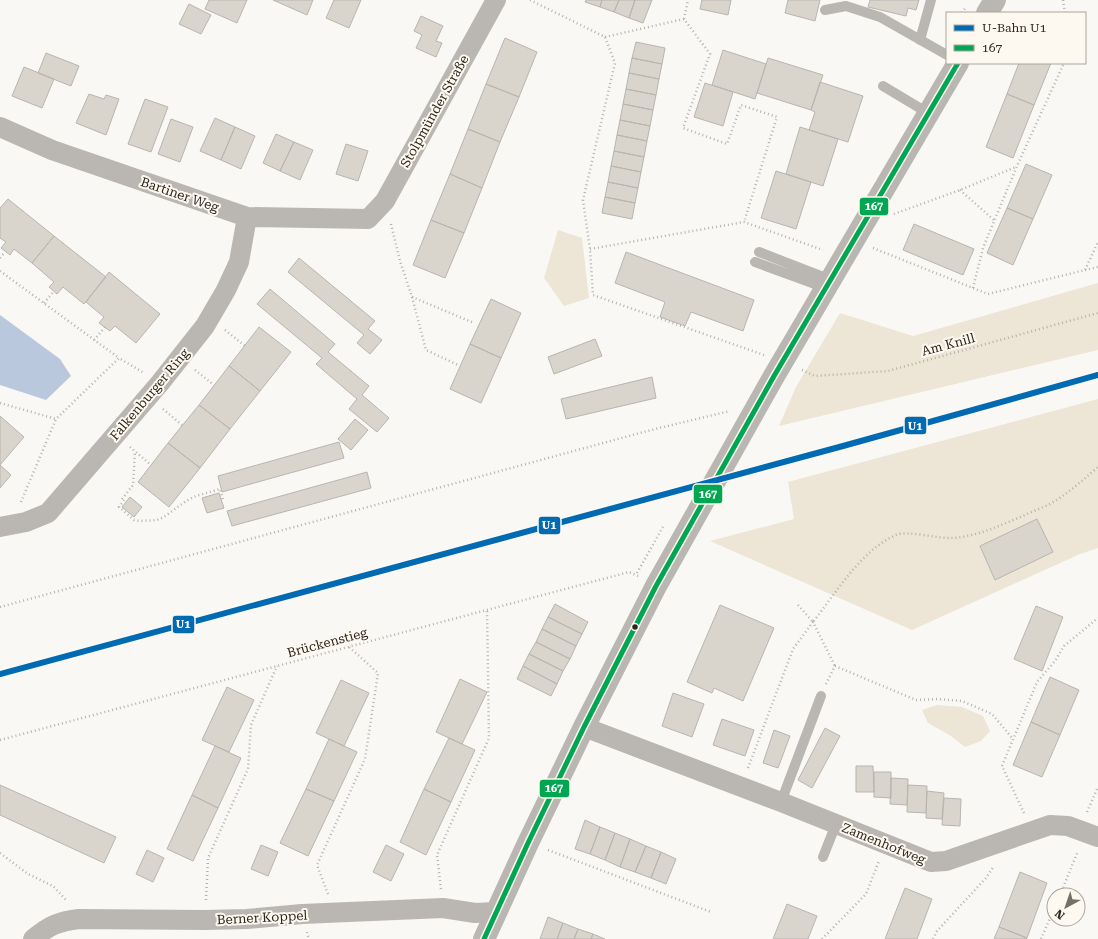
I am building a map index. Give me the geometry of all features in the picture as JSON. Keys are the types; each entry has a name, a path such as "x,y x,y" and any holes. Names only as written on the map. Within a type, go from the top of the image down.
{"street":[{"name":"Stolpmünder Straße","path":"368,219 385,200 496,0"},
{"path":"988,12 995,0"},
{"path":"484,939 584,727 656,586 828,284 957,64"},
{"name":"Bartiner Weg","path":"0,127 52,150 247,217 368,219"},
{"name":"Falkenburger Ring","path":"6,526 26,522 48,513 154,390 210,318 226,290 239,262 247,217"},
{"name":"Zamenhofweg","path":"584,727 781,802 931,862 946,861 1050,825 1068,826 1088,833"},
{"name":"Berner Koppel","path":"33,939 45,929 59,922 79,919 247,919 302,914 443,908 475,913 496,912"}],"lane":[{"path":"920,40 931,0"},
{"path":"825,10 846,6 880,17 946,54"},
{"path":"883,86 928,113"},
{"path":"757,257 828,284"},
{"path":"781,802 821,696"},
{"path":"823,857 836,824"}],"path":[{"path":"530,0 605,37 684,19"},
{"path":"688,0 684,19 710,54 683,128 727,144 741,105 777,117 744,222"},
{"path":"1063,0 1065,12"},
{"path":"605,37 615,62 583,200 590,248 594,295 762,355"},
{"path":"973,288 982,248 995,221 1016,166 1064,64"},
{"path":"894,214 960,190 1016,166"},
{"path":"960,190 995,221"},
{"path":"385,200 400,261 412,297 426,350 458,364"},
{"path":"590,248 744,222 823,250"},
{"path":"1086,270 1098,242"},
{"path":"873,248 988,294 1098,267"},
{"path":"0,258 5,252"},
{"path":"0,271 119,358 154,390 182,425"},
{"path":"44,303 54,291"},
{"path":"412,297 474,323"},
{"name":"Am Knill","path":"802,370 815,376 888,371 1098,313"},
{"path":"210,318 245,346"},
{"path":"94,340 105,327"},
{"path":"6,526 56,419 119,358"},
{"path":"0,403 56,419"},
{"path":"0,607 651,430 730,412 752,416"},
{"path":"115,435 152,465"},
{"path":"135,451 133,485 119,507 134,520 157,520 196,496 220,489 223,500"},
{"path":"740,787 793,649 868,553 881,543 898,534 922,535 943,539 966,537 985,532 1053,502 1076,486 1098,467"},
{"name":"Brückenstieg","path":"0,740 629,572 656,586"},
{"path":"798,605 813,622 835,666 916,700 938,699 962,701 992,714 1012,739"},
{"path":"442,891 437,855 489,738 487,610"},
{"path":"1032,832 1002,766 1037,682 1055,661 1064,646 1098,618"},
{"path":"329,896 317,865 365,759 378,673 348,647"},
{"path":"206,907 208,858 248,769 251,725 277,666"},
{"path":"821,696 835,666"},
{"path":"1064,887 1088,833 1098,787"},
{"path":"933,939 937,931 986,878 1013,837"},
{"path":"822,939 866,894 886,844"},
{"path":"548,850 711,912"},
{"path":"0,853 28,874 53,886 69,902"},
{"path":"1042,939 1047,927"}],"shaded area":[{"path":"558,230 582,238 589,298 564,306 544,278"},
{"path":"1098,283 1098,350 779,426 796,387 840,313 913,336"},
{"path":"1098,399 1098,548 1080,554 912,630 710,541 794,519 788,482"},
{"path":"937,705 962,707 983,716 990,731 981,741 965,747 951,736 928,723 922,710"}],"water":[{"path":"0,315 60,359 71,376 46,400 0,385"}],"building":[{"path":"209,0 247,0 237,23 205,9"},
{"path":"273,0 313,0 307,15"},
{"path":"334,0 361,0 349,28 326,18"},
{"path":"586,0 602,0 600,7 585,2"},
{"path":"602,0 619,0 614,12 600,7"},
{"path":"619,0 635,0 629,18 614,12"},
{"path":"635,0 652,0 643,23 629,18"},
{"path":"702,0 731,0 728,15 700,9"},
{"path":"788,0 820,0 815,21 785,13"},
{"path":"870,0 919,0 916,10 908,8 906,16 868,7"},
{"path":"189,4 211,15 201,34 179,24"},
{"path":"421,16 443,26 436,41 442,43 436,57 416,48 422,35 414,31"},
{"path":"505,38 537,52 519,97 486,84"},
{"path":"636,42 665,48 662,64 632,58"},
{"path":"723,50 766,64 755,99 712,85"},
{"path":"46,53 79,66 71,86 38,73"},
{"path":"632,58 662,64 659,79 629,73"},
{"path":"768,58 823,75 811,110 757,93"},
{"path":"1019,64 1051,64 1034,105 1007,94"},
{"path":"24,67 54,79 42,108 12,96"},
{"path":"629,73 659,79 656,95 626,89"},
{"path":"820,82 863,96 848,142 809,130 815,112 811,110"},
{"path":"705,83 733,92 723,126 694,117"},
{"path":"486,84 519,97 500,142 468,129"},
{"path":"626,89 656,95 653,110 623,104"},
{"path":"89,94 104,99 106,95 119,99 106,135 76,123"},
{"path":"1007,94 1034,105 1013,158 986,147"},
{"path":"145,99 168,107 151,152 128,144"},
{"path":"623,104 653,110 650,126 620,120"},
{"path":"215,118 235,127 221,160 200,151"},
{"path":"171,119 193,127 180,162 158,154"},
{"path":"620,120 650,126 647,141 617,135"},
{"path":"235,127 255,136 241,169 221,160"},
{"path":"800,127 838,139 823,186 786,174"},
{"path":"468,129 500,142 482,188 450,174"},
{"path":"276,134 294,142 280,171 263,163"},
{"path":"617,135 647,141 644,157 614,151"},
{"path":"294,142 313,150 300,180 280,171"},
{"path":"346,144 368,151 358,181 336,174"},
{"path":"614,151 644,157 641,172 611,166"},
{"path":"1026,164 1052,175 1033,219 1007,208"},
{"path":"611,166 641,172 638,188 608,182"},
{"path":"776,171 811,182 796,229 761,218"},
{"path":"450,174 482,188 464,233 431,220"},
{"path":"608,182 638,188 635,203 605,197"},
{"path":"605,197 635,203 632,219 602,213"},
{"path":"8,199 54,236 32,263 14,249 10,255 1,248 6,242 0,238 0,208"},
{"path":"1007,208 1033,219 1013,265 987,253"},
{"path":"431,220 464,233 445,278 413,265"},
{"path":"914,224 974,249 963,275 903,250"},
{"path":"54,236 106,277 84,304 63,287 57,294 49,287 54,282 32,263"},
{"path":"626,252 754,300 743,331 691,312 685,326 660,317 665,302 615,283"},
{"path":"299,258 375,321 368,329 382,340 370,354 357,343 364,335 288,272"},
{"path":"109,272 160,314 136,343 115,326 110,331 99,323 104,317 86,302"},
{"path":"270,289 335,344 328,352 369,386 362,395 389,418 377,432 349,409 357,399 316,364 322,358 257,304"},
{"path":"491,299 521,313 501,358 470,344"},
{"path":"259,327 291,352 260,391 229,366"},
{"path":"595,339 602,356 554,374 548,357"},
{"path":"470,344 501,358 481,403 450,389"},
{"path":"229,366 260,391 230,429 199,405"},
{"path":"652,377 656,398 566,419 561,399"},
{"path":"199,405 230,429 200,468 168,443"},
{"path":"0,416 24,437 0,465"},
{"path":"355,419 368,430 351,450 338,439"},
{"path":"339,442 344,458 222,492 218,476"},
{"path":"168,443 200,468 169,507 138,482"},
{"path":"0,465 11,475 0,488"},
{"path":"367,472 371,488 232,526 227,511"},
{"path":"219,493 224,508 207,513 202,498"},
{"path":"130,497 142,507 134,517 122,507"},
{"path":"1037,519 1053,552 995,580 980,546"},
{"path":"555,604 588,622 582,634 548,617"},
{"path":"720,605 774,628 743,701 714,688 712,693 687,682"},
{"path":"1036,606 1063,617 1042,671 1014,659"},
{"path":"548,617 582,634 576,646 542,629"},
{"path":"542,629 576,646 570,659 536,642"},
{"path":"536,642 570,659 563,671 529,654"},
{"path":"529,654 563,671 557,684 523,666"},
{"path":"523,666 557,684 551,696 517,679"},
{"path":"1050,677 1079,690 1060,735 1031,722"},
{"path":"460,679 487,692 462,744 436,732"},
{"path":"341,680 369,693 344,746 316,733"},
{"path":"227,687 254,700 229,752 202,740"},
{"path":"673,693 704,704 692,737 662,726"},
{"path":"722,719 754,730 745,756 713,745"},
{"path":"1031,722 1060,735 1042,777 1013,765"},
{"path":"825,728 840,736 812,788 798,780"},
{"path":"774,730 790,736 778,768 763,763"},
{"path":"449,738 475,750 451,802 424,789"},
{"path":"329,739 357,752 334,801 306,789"},
{"path":"215,746 241,758 218,808 192,795"},
{"path":"856,766 873,766 874,792 856,792"},
{"path":"874,772 891,772 891,798 874,797"},
{"path":"891,778 908,779 907,805 890,804"},
{"path":"0,785 116,837 104,863 0,815"},
{"path":"908,785 927,786 926,813 907,812"},
{"path":"306,789 334,801 308,856 280,843"},
{"path":"424,789 451,802 426,855 400,842"},
{"path":"927,791 944,793 942,819 926,818"},
{"path":"192,795 218,808 193,861 167,849"},
{"path":"944,798 961,799 960,826 942,825"},
{"path":"585,820 600,827 590,854 575,849"},
{"path":"600,827 615,833 605,860 590,854"},
{"path":"615,833 630,839 620,867 605,860"},
{"path":"630,839 646,846 635,872 620,867"},
{"path":"261,845 278,852 268,876 251,869"},
{"path":"386,845 404,854 391,881 373,872"},
{"path":"646,846 661,852 651,878 635,872"},
{"path":"147,850 164,858 153,882 136,874"},
{"path":"661,852 676,859 666,884 651,878"},
{"path":"1020,872 1047,883 1027,938 999,927"},
{"path":"905,888 932,899 917,939 885,939"},
{"path":"787,904 817,916 808,939 773,939"},
{"path":"548,917 563,923 557,939 540,939"},
{"path":"563,923 578,929 574,939 557,939"},
{"path":"999,927 1027,938 994,939"},
{"path":"578,929 593,934 591,939 574,939"},
{"path":"593,934 605,939 591,939"}],"metro line":[{"name":"U1","path":"0,674 843,446 1098,375"}],"transit line":[{"name":"167","path":"484,939 584,727 656,586 774,376 957,64"}]}
